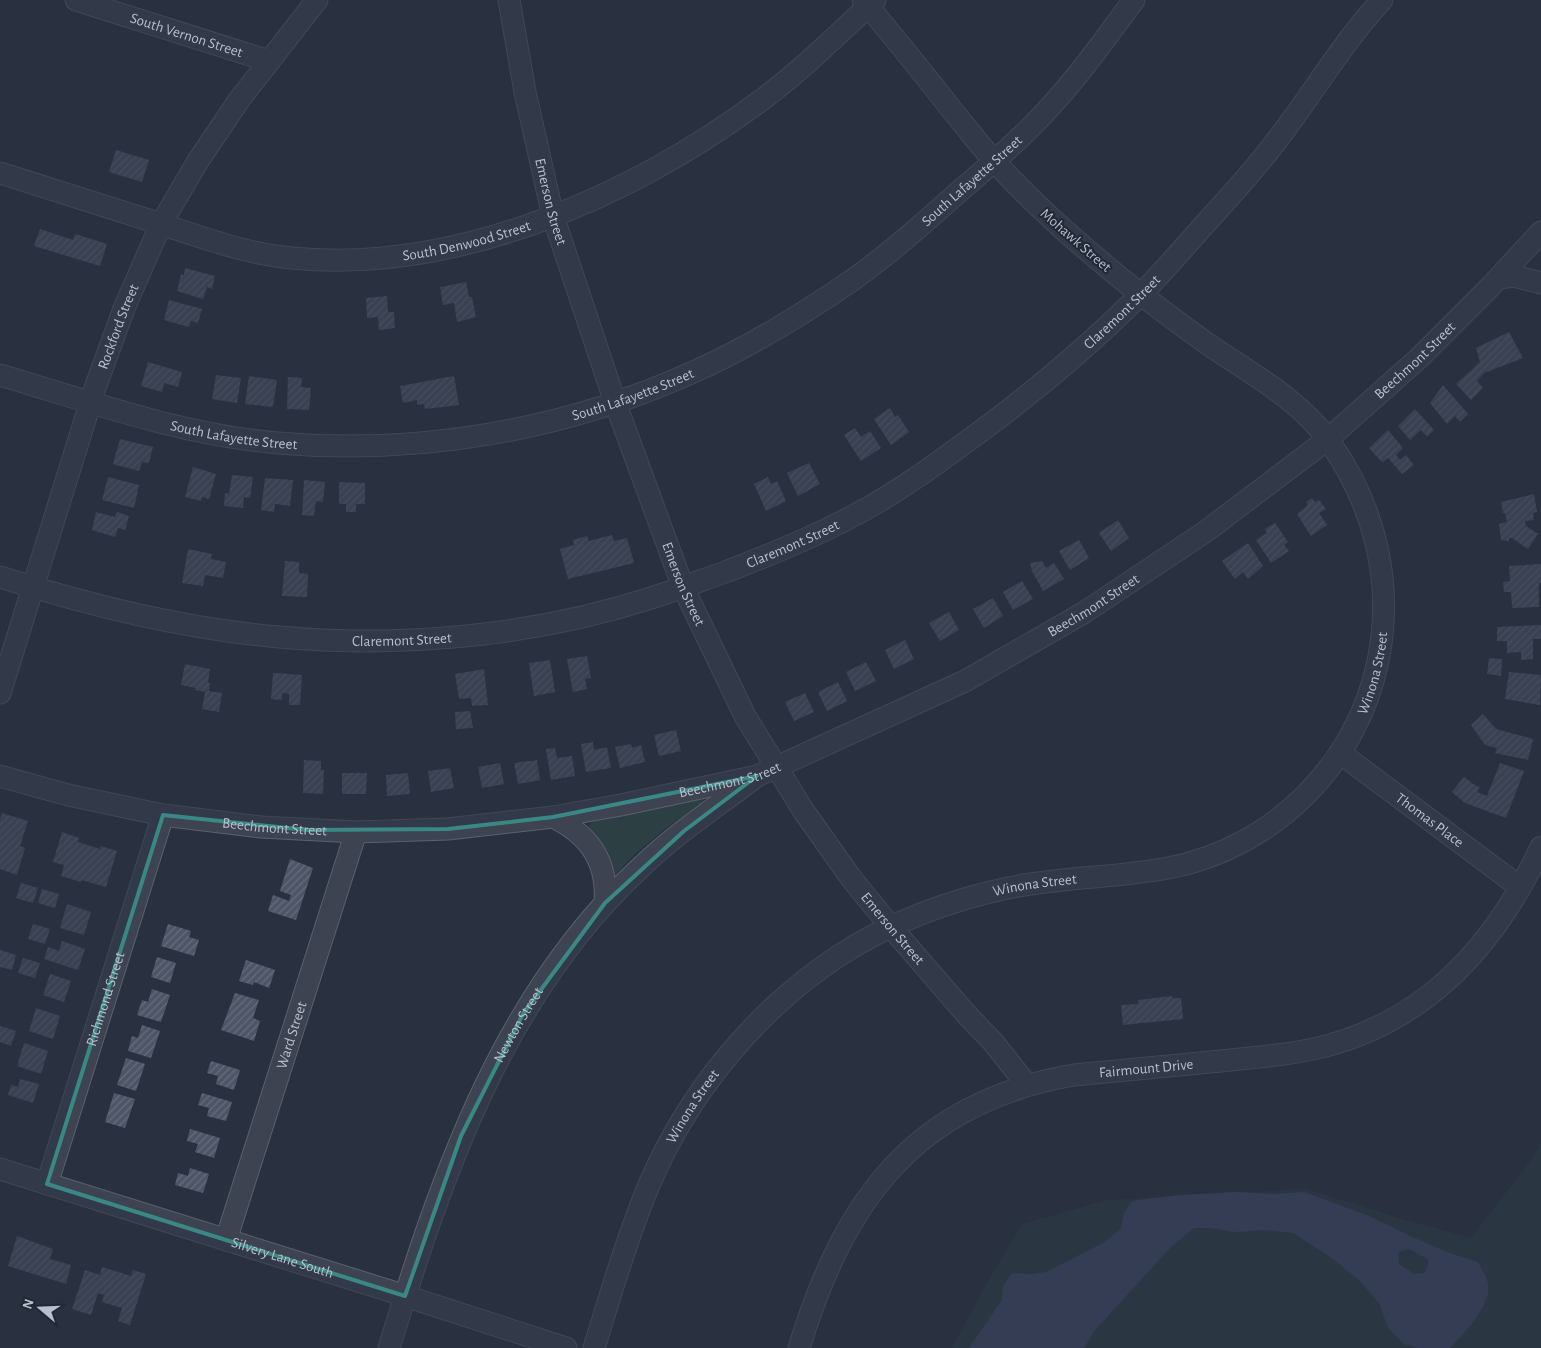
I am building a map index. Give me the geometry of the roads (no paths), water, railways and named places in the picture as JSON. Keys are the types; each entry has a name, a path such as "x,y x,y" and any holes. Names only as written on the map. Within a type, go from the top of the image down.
{"street":[{"name":"South Vernon Street","path":"76,0 269,61"},
{"name":"Rockford Street","path":"0,693 91,402 125,306 161,224 198,161 239,100 317,0"},
{"name":"Emerson Street","path":"509,0 525,92 553,216 615,402 683,587 745,716 767,772 891,927 967,1015 993,1042 1027,1085"},
{"name":"South Lafayette Street","path":"0,374 160,423 275,443 387,446 482,436 553,420 615,402 697,370 763,336 810,308 856,277 900,243 1039,120 1134,0"},
{"name":"Claremont Street","path":"0,577 32,588 136,615 204,628 279,637 362,640 445,637 531,626 610,610 683,587 808,539 901,489 1039,386 1090,343 1142,294 1232,194 1288,126 1343,46 1382,0"},
{"name":"South Denwood Street","path":"0,173 213,241 251,251 291,258 336,260 383,259 446,248 485,239 553,216 620,188 677,156 721,129 794,75 869,2"},
{"name":"Mohawk Street","path":"869,2 994,161 1065,232 1142,294 1209,344 1276,390 1316,424 1328,439"},
{"name":"Beechmont Street","path":"0,776 68,795 163,815 261,827 356,832 448,829 553,817 621,806 767,772 964,681 1085,612 1204,532 1328,439 1418,358 1541,232"},
{"path":"1498,278 1514,276 1541,283"},
{"name":"Winona Street","path":"594,1348 634,1223 650,1182 672,1138 708,1083 748,1033 794,990 840,955 865,940 891,927 940,908 1007,888 1058,880 1163,869 1216,855 1252,837 1286,813 1306,795 1328,770 1359,720 1376,674 1383,632 1384,586 1378,548 1366,508 1348,470 1328,439"},
{"name":"Thomas Place","path":"1340,753 1520,887"},
{"name":"Newton Street","path":"389,1348 405,1296 461,1136 494,1066 548,974 605,903 640,868 684,831 767,772"},
{"name":"Richmond Street","path":"47,1184 163,815"},
{"path":"553,817 577,831 594,851 604,876 605,903"},
{"name":"Ward Street","path":"226,1240 356,832"},
{"name":"Fairmount Drive","path":"799,1348 810,1313 835,1252 849,1226 874,1188 909,1150 946,1122 986,1100 1027,1085 1074,1075 1290,1054 1326,1046 1362,1034 1409,1010 1434,992 1471,958 1489,936 1520,887 1541,847"},
{"name":"Silvery Lane South","path":"0,1169 566,1348"}],"water":[{"path":"1236,1192 1273,1194 1304,1192 1369,1216 1452,1254 1478,1262 1488,1284 1486,1301 1475,1319 1450,1348 1418,1348 1404,1344 1388,1328 1379,1303 1361,1282 1332,1258 1293,1233 1264,1230 1234,1232 1211,1228 1194,1228 1170,1248 1095,1330 1084,1348 969,1348 1002,1300 1003,1286 1012,1273 1031,1274 1046,1272 1103,1243 1121,1229 1124,1213 1132,1201 1179,1195","holes":["1410,1249 1429,1260 1425,1273 1414,1274 1399,1264 1398,1252"]}]}
